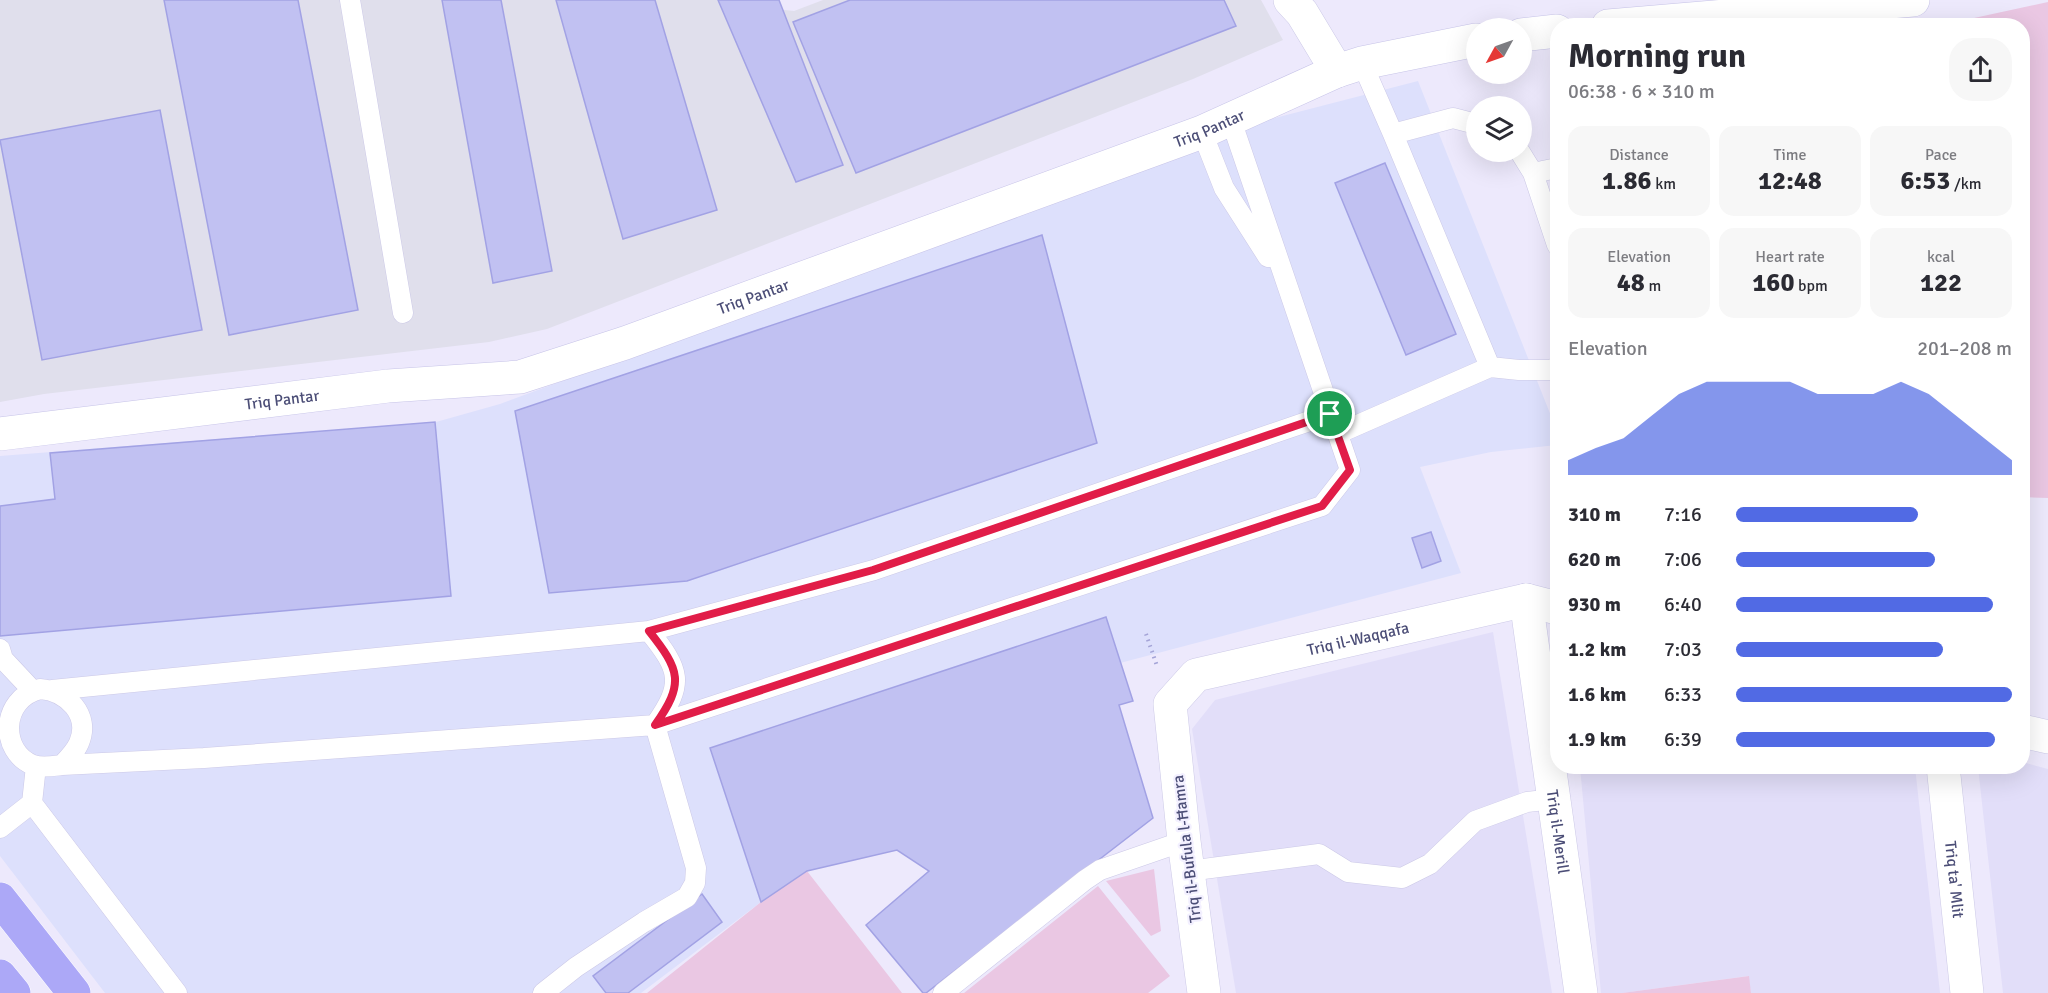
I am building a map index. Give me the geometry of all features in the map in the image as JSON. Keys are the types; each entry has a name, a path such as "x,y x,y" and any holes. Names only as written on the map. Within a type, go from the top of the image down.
{"highway":[{"path":"0,899 74,993"},
{"path":"0,976 14,993"}],"main road":[{"path":"1702,18 1913,0"},
{"path":"1303,4 1349,67"},
{"path":"1532,34 1550,32"},
{"name":"Triq Pantar","path":"0,434 388,386 520,377 625,343 1216,126 1349,67 1466,42"},
{"name":"Triq il-Waqqafa","path":"1170,704 1196,675 1542,604"},
{"name":"Triq il-Merill","path":"1542,604 1550,734"},
{"name":"Triq il-Bufula l-Ħamra","path":"1170,704 1186,856 1204,993"},
{"path":"2030,733 2048,737"},
{"name":"Triq il-Merill","path":"1552,774 1581,993"},
{"name":"Triq ta' Mlit","path":"1944,774 1966,993"}],"lane":[{"path":"350,0 403,313"},
{"path":"1349,67 1394,134 1490,367"},
{"path":"1394,134 1453,118 1466,121"},
{"path":"1216,126 1224,188 1285,282"},
{"path":"1216,126 1285,282 1350,470 1322,506 655,725 204,758 36,766 23,761 13,752 2,726 18,698 42,690 649,631 873,570 1330,414"},
{"path":"1526,162 1533,173 1550,224"},
{"path":"1533,173 1550,169"},
{"path":"1337,435 1490,367 1550,370"},
{"path":"649,631 668,654 677,681 670,705 655,725"},
{"path":"0,649 3,659 42,690 64,695 74,704 81,716 80,743 62,765"},
{"path":"543,993 644,922 687,897 695,883 696,868 655,725"},
{"path":"36,766 32,803 177,993"},
{"path":"943,993 1100,870 1186,856 1319,854 1348,872 1402,878 1430,864 1475,821 1527,802 1554,799"},
{"path":"0,828 32,803"}],"shaded area":[{"path":"0,0 770,0 775,9 794,11 823,0 1261,0 1283,40 1193,79 547,329 489,342 44,394 0,402"},
{"path":"2048,2 2048,498 2030,497 2030,18 1974,18"},
{"path":"1418,81 1550,413 1550,446 1491,452 1420,467 1461,573 1120,663 1106,617 710,748 761,902 641,993 105,993 0,856 0,456 436,422 500,404 1271,119"},
{"path":"1493,632 1552,993 1236,993 1192,729 1215,700"},
{"path":"2030,764 2048,769 2048,993 2003,993 1979,774 2030,774"},
{"path":"1581,774 1916,774 1940,993 1751,993 1748,976 1622,993 1601,993"},
{"path":"1154,869 1161,931 1151,936 1106,881"},
{"path":"807,871 902,993 647,993 761,902"},
{"path":"1098,886 1170,976 1148,993 964,993"},
{"path":"1749,976 1751,993 1622,993"}],"building":[{"path":"164,0 298,0 358,310 229,335"},
{"path":"442,0 501,0 552,271 493,283"},
{"path":"556,0 655,0 717,210 623,239"},
{"path":"718,0 779,0 843,165 796,182"},
{"path":"850,0 1224,0 1236,26 856,173 793,22"},
{"path":"160,110 202,330 42,360 0,140"},
{"path":"1385,163 1456,334 1406,355 1335,183"},
{"path":"1042,235 1097,443 687,581 549,593 515,411"},
{"path":"435,422 451,596 0,636 0,506 55,499 50,453"},
{"path":"1431,532 1441,561 1422,568 1412,538"},
{"path":"1106,617 1133,701 1119,705 1153,818 926,993 923,993 866,925 929,871 897,850 807,871 761,902 710,748"},
{"path":"702,894 722,922 628,993 606,993 593,976"}],"route":[{"path":"1330,414 1350,470 1322,506 655,725 670,705 677,681 668,654 649,631 873,570 1330,414"}]}
